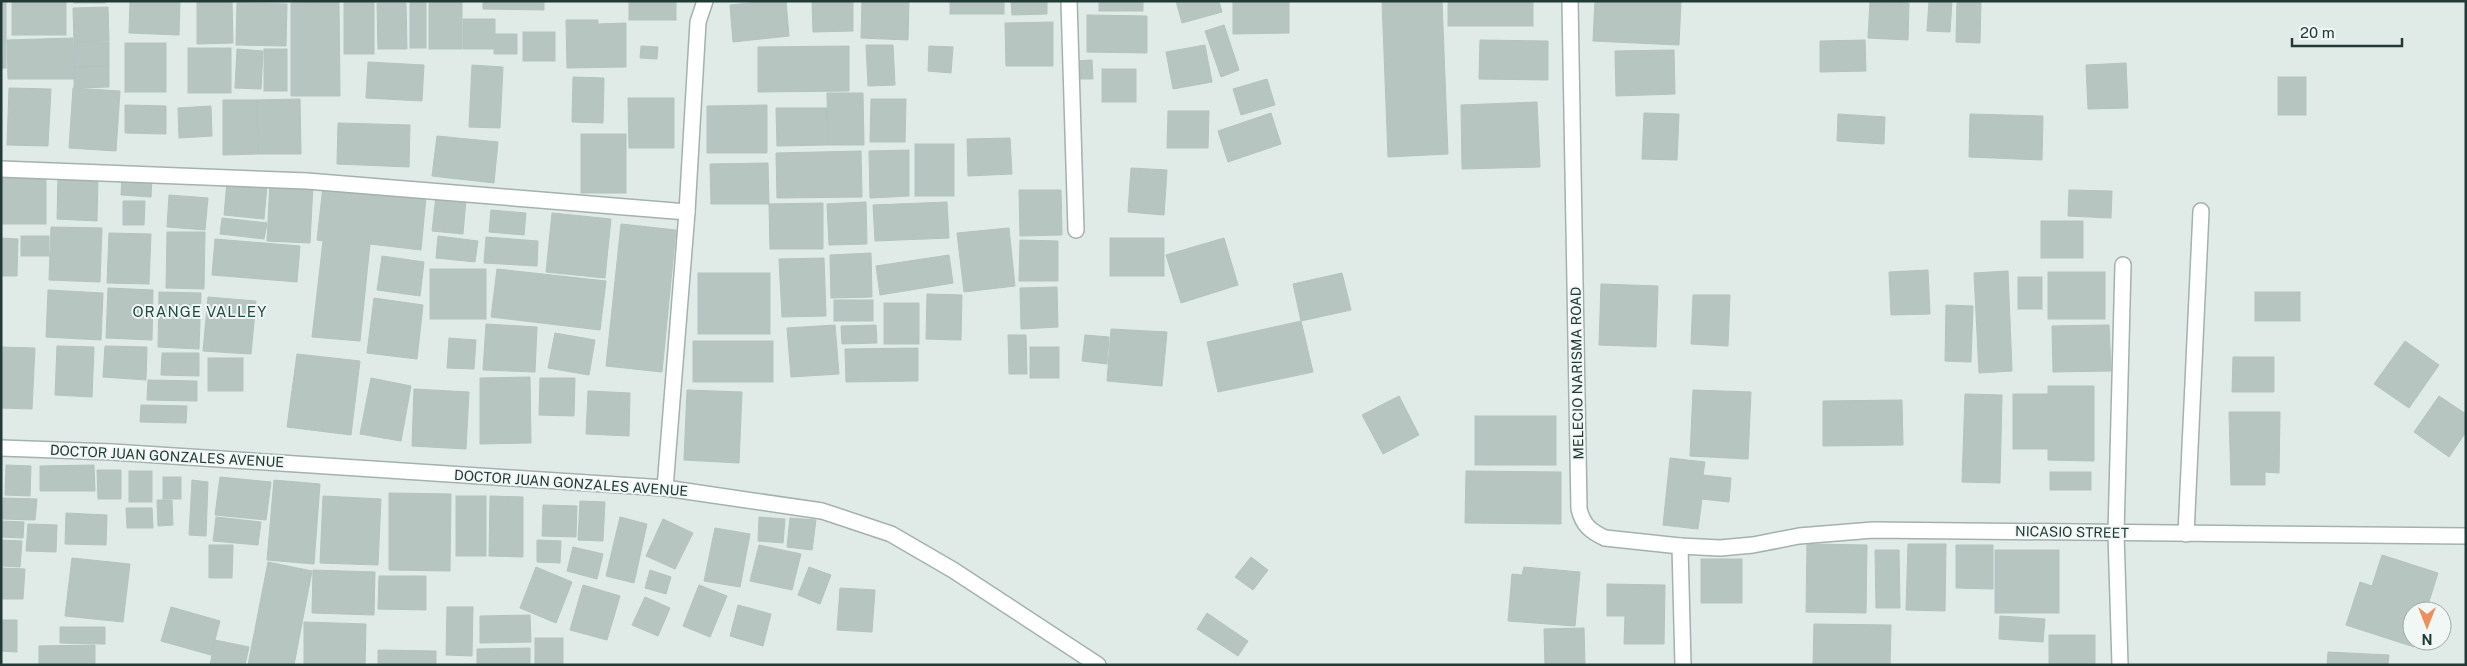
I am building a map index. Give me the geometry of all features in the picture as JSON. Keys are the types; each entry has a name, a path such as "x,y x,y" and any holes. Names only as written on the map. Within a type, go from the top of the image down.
{"street":[{"path":"665,488 687,212 698,22 705,1"},
{"path":"1069,1 1076,230"},
{"name":"MELECIO NARISMA ROAD","path":"1570,1 1579,509 1583,524 1595,534 1605,538 1680,546"},
{"path":"1,169 307,180 687,212"},
{"path":"2186,534 2201,211"},
{"path":"2120,665 2116,533 2123,265"},
{"name":"DOCTOR JUAN GONZALES AVENUE","path":"1,448 112,452 665,488 822,511 891,534 953,570 1098,665"},
{"name":"NICASIO STREET","path":"1680,546 1720,548 1753,545 1799,536 1856,531 2466,536"},
{"path":"1680,546 1683,665"}],"building":[{"path":"1,1 6,1 6,68 1,68"},
{"path":"12,1 66,1 66,35 12,35"},
{"path":"74,1 105,1 105,3 74,3"},
{"path":"130,1 180,1 179,35 129,33"},
{"path":"197,1 232,1 233,43 197,44"},
{"path":"344,1 374,1 374,54 344,54"},
{"path":"410,1 426,1 426,48 410,48"},
{"path":"429,1 462,1 462,49 429,49"},
{"path":"483,1 544,1 544,10 483,9"},
{"path":"629,1 676,1 676,20 629,20"},
{"path":"786,1 789,36 733,42 730,5"},
{"path":"812,1 853,1 853,31 813,32"},
{"path":"862,1 909,1 908,40 861,38"},
{"path":"950,1 1004,1 1004,14 950,14"},
{"path":"1011,1 1047,1 1047,14 1012,15"},
{"path":"1099,1 1143,1 1143,11 1099,11"},
{"path":"1176,1 1219,1 1222,12 1182,23"},
{"path":"1233,1 1289,1 1289,33 1233,34"},
{"path":"1382,1 1442,1 1448,154 1388,157"},
{"path":"1448,1 1533,1 1533,26 1448,26"},
{"path":"1595,1 1681,1 1679,45 1593,41"},
{"path":"1870,1 1909,3 1908,40 1868,38"},
{"path":"1929,1 1952,1 1950,32 1927,31"},
{"path":"1957,1 1981,1 1980,43 1956,42"},
{"path":"339,2 340,96 291,96 291,3"},
{"path":"237,3 287,4 286,46 236,45"},
{"path":"377,3 406,3 407,49 378,49"},
{"path":"108,7 109,41 74,42 73,8"},
{"path":"1087,15 1147,16 1147,53 1087,52"},
{"path":"463,19 495,19 495,34 517,34 517,54 494,54 494,49 463,49"},
{"path":"566,20 598,20 598,24 626,23 626,67 567,68"},
{"path":"1053,22 1053,66 1006,66 1005,23"},
{"path":"1224,25 1239,70 1221,77 1205,31"},
{"path":"523,32 555,32 555,61 523,61"},
{"path":"73,38 74,79 8,79 7,40"},
{"path":"1480,40 1548,41 1548,80 1479,79"},
{"path":"1865,40 1866,71 1820,72 1820,41"},
{"path":"74,42 109,42 109,66 74,67"},
{"path":"125,43 166,43 166,92 125,92"},
{"path":"866,45 893,45 895,85 868,86"},
{"path":"1205,45 1212,82 1173,89 1166,52"},
{"path":"641,46 658,47 657,59 640,58"},
{"path":"849,46 849,91 758,92 758,47"},
{"path":"929,46 953,47 951,73 928,71"},
{"path":"188,48 231,48 231,93 188,93"},
{"path":"237,49 263,51 261,89 235,88"},
{"path":"264,49 287,49 287,91 264,91"},
{"path":"1674,50 1675,94 1616,96 1615,51"},
{"path":"1092,60 1093,79 1076,79 1075,61"},
{"path":"368,62 424,65 422,101 366,98"},
{"path":"2126,63 2128,108 2088,109 2086,65"},
{"path":"472,65 503,67 500,128 469,127"},
{"path":"109,66 109,87 74,88 74,67"},
{"path":"1102,69 1136,69 1136,102 1102,102"},
{"path":"573,77 604,78 603,123 572,122"},
{"path":"2278,77 2306,77 2306,115 2278,115"},
{"path":"1267,79 1275,105 1241,115 1233,89"},
{"path":"9,88 51,89 48,146 7,145"},
{"path":"73,88 120,91 116,151 69,148"},
{"path":"827,93 863,93 864,145 828,145"},
{"path":"628,98 674,98 674,148 629,148"},
{"path":"300,99 301,154 258,154 257,100"},
{"path":"871,99 906,99 905,142 870,142"},
{"path":"223,100 257,100 258,154 223,155"},
{"path":"1537,102 1540,167 1462,169 1461,105"},
{"path":"125,105 166,106 166,134 125,133"},
{"path":"767,105 767,153 707,153 707,106"},
{"path":"211,106 212,136 179,138 178,108"},
{"path":"776,108 827,108 828,145 777,146"},
{"path":"1168,111 1209,111 1208,148 1167,148"},
{"path":"1271,113 1281,144 1228,162 1218,131"},
{"path":"1644,113 1679,114 1677,160 1642,159"},
{"path":"1838,114 1885,117 1884,144 1837,141"},
{"path":"1970,114 2043,116 2042,160 1969,157"},
{"path":"338,123 410,125 409,167 337,164"},
{"path":"581,134 626,134 626,193 581,193"},
{"path":"437,136 498,142 494,183 432,176"},
{"path":"1010,138 1012,174 968,176 967,139"},
{"path":"915,144 954,144 954,196 915,196"},
{"path":"909,150 909,196 870,198 869,151"},
{"path":"861,151 862,197 777,198 776,153"},
{"path":"768,163 769,204 711,204 710,164"},
{"path":"1131,168 1167,170 1164,215 1128,212"},
{"path":"1,174 46,174 46,224 1,224"},
{"path":"58,176 98,177 97,221 57,219"},
{"path":"122,176 152,177 151,197 121,195"},
{"path":"227,182 267,185 264,219 224,215"},
{"path":"270,182 313,184 310,243 267,241"},
{"path":"323,186 426,197 421,250 370,244 360,341 312,337 323,241 317,240"},
{"path":"1019,190 1061,190 1062,235 1020,236"},
{"path":"2069,190 2112,191 2111,218 2068,216"},
{"path":"169,195 208,198 205,230 167,227"},
{"path":"436,196 466,199 463,234 432,231"},
{"path":"123,201 145,201 144,225 123,225"},
{"path":"866,202 867,244 829,245 827,204"},
{"path":"947,202 949,238 875,241 873,205"},
{"path":"823,203 823,249 770,249 769,204"},
{"path":"491,210 526,213 524,235 489,232"},
{"path":"552,213 611,219 605,278 546,272"},
{"path":"222,218 267,223 264,239 220,234"},
{"path":"2041,221 2083,221 2083,258 2041,258"},
{"path":"621,224 676,230 662,372 606,366"},
{"path":"51,227 102,228 100,282 49,280"},
{"path":"1009,228 1015,286 964,292 957,233"},
{"path":"167,232 205,232 204,289 166,288"},
{"path":"109,233 151,234 149,284 107,283"},
{"path":"21,236 49,236 49,256 21,256"},
{"path":"438,236 478,241 475,262 436,258"},
{"path":"486,237 538,241 537,266 484,263"},
{"path":"1,238 18,239 17,276 1,276"},
{"path":"1110,238 1164,238 1164,276 1110,276"},
{"path":"1224,238 1238,285 1181,303 1166,255"},
{"path":"215,239 300,246 297,282 212,275"},
{"path":"1020,240 1058,241 1058,281 1019,281"},
{"path":"871,253 872,297 831,298 830,255"},
{"path":"949,255 953,283 880,295 876,266"},
{"path":"382,256 424,262 420,296 377,290"},
{"path":"824,258 826,316 782,317 779,259"},
{"path":"430,269 486,269 486,319 430,319"},
{"path":"497,269 606,281 600,330 491,317"},
{"path":"1928,270 1930,314 1891,315 1889,272"},
{"path":"2008,271 2012,371 1979,373 1974,273"},
{"path":"2048,272 2105,272 2105,319 2048,319"},
{"path":"698,273 770,273 770,334 698,334"},
{"path":"1342,273 1351,310 1301,321 1293,284"},
{"path":"2018,277 2042,277 2042,309 2018,309"},
{"path":"1601,284 1658,286 1656,347 1599,345"},
{"path":"1057,287 1058,327 1021,329 1020,288"},
{"path":"108,288 153,290 152,340 106,338"},
{"path":"48,290 103,293 101,340 46,337"},
{"path":"159,292 201,293 199,349 158,347"},
{"path":"2255,292 2300,292 2300,321 2255,321"},
{"path":"927,294 962,295 961,340 926,339"},
{"path":"1693,295 1730,295 1728,346 1691,344"},
{"path":"208,297 256,301 251,354 203,351"},
{"path":"374,298 423,305 417,359 367,353"},
{"path":"834,300 873,300 873,321 834,321"},
{"path":"884,303 919,303 919,344 884,344"},
{"path":"1946,305 1973,306 1971,362 1945,361"},
{"path":"1301,321 1313,372 1218,392 1207,342"},
{"path":"486,324 537,327 535,372 483,370"},
{"path":"835,325 839,374 791,377 787,328"},
{"path":"876,325 877,343 842,344 841,326"},
{"path":"2109,325 2111,371 2053,372 2052,326"},
{"path":"1111,329 1167,332 1162,386 1107,381"},
{"path":"555,333 595,340 589,375 548,368"},
{"path":"1008,335 1026,335 1027,374 1009,374"},
{"path":"1085,335 1109,337 1107,364 1082,361"},
{"path":"449,338 476,340 474,369 447,368"},
{"path":"693,341 773,341 773,382 693,382"},
{"path":"2405,341 2439,365 2409,408 2374,384"},
{"path":"57,346 94,347 92,397 55,395"},
{"path":"105,346 147,347 146,380 103,377"},
{"path":"1,347 35,348 32,409 1,408"},
{"path":"1030,347 1059,347 1059,378 1030,378"},
{"path":"918,348 918,381 846,382 845,349"},
{"path":"162,353 199,353 199,376 161,375"},
{"path":"297,354 360,361 351,435 287,427"},
{"path":"2233,357 2274,357 2274,392 2232,392"},
{"path":"208,358 243,358 243,391 208,391"},
{"path":"530,377 531,443 480,444 480,378"},
{"path":"371,378 411,386 401,441 360,434"},
{"path":"540,378 575,378 574,416 539,415"},
{"path":"148,380 197,381 197,401 147,400"},
{"path":"2048,386 2094,386 2094,461 2048,460"},
{"path":"414,389 469,392 466,449 412,446"},
{"path":"687,390 742,392 739,463 684,460"},
{"path":"1693,390 1751,392 1748,459 1690,456"},
{"path":"588,391 630,393 629,436 586,434"},
{"path":"1965,394 2002,395 2000,483 1962,482"},
{"path":"2013,394 2048,394 2048,449 2013,449"},
{"path":"1399,396 1419,435 1383,454 1362,415"},
{"path":"2439,396 2466,414 2466,432 2449,457 2414,432"},
{"path":"1902,400 1903,445 1823,446 1823,401"},
{"path":"141,405 187,406 186,423 140,422"},
{"path":"2229,412 2280,412 2279,473 2265,472 2265,485 2231,485"},
{"path":"1475,416 1556,416 1556,465 1475,465"},
{"path":"1670,458 1705,462 1703,475 1731,478 1729,502 1702,499 1698,529 1663,525"},
{"path":"6,465 31,466 30,496 5,495"},
{"path":"94,465 95,491 40,491 40,466"},
{"path":"97,470 121,470 121,499 98,499"},
{"path":"129,471 152,471 152,502 129,502"},
{"path":"1466,471 1561,472 1561,524 1465,523"},
{"path":"2050,472 2091,472 2091,490 2050,490"},
{"path":"163,477 181,477 181,499 163,499"},
{"path":"220,477 271,482 266,520 215,515"},
{"path":"192,480 208,482 206,536 189,535"},
{"path":"274,480 320,484 314,564 267,560"},
{"path":"389,493 451,494 450,571 389,570"},
{"path":"323,496 381,499 378,565 320,563"},
{"path":"456,496 486,496 486,556 456,556"},
{"path":"490,496 523,497 523,557 489,556"},
{"path":"3,498 37,499 35,520 2,519"},
{"path":"157,500 172,500 173,525 158,526"},
{"path":"580,501 605,502 603,541 578,540"},
{"path":"543,505 577,506 576,537 542,536"},
{"path":"126,508 152,508 153,528 127,528"},
{"path":"66,513 107,515 106,545 65,544"},
{"path":"216,517 261,522 258,545 213,541"},
{"path":"620,517 647,524 634,583 606,576"},
{"path":"759,517 785,519 783,543 758,541"},
{"path":"790,518 816,520 812,550 787,547"},
{"path":"663,519 693,533 675,569 646,556"},
{"path":"1,521 24,522 23,538 1,537"},
{"path":"28,524 57,525 56,552 26,551"},
{"path":"715,528 750,534 740,587 704,581"},
{"path":"1,540 22,541 20,567 1,566"},
{"path":"537,540 561,541 560,563 537,562"},
{"path":"1807,544 1867,545 1866,613 1806,612"},
{"path":"1908,544 1946,544 1945,611 1906,610"},
{"path":"209,545 233,545 232,578 209,578"},
{"path":"759,545 801,554 792,590 750,581"},
{"path":"1956,545 1993,545 1993,589 1956,588"},
{"path":"573,547 603,554 597,579 567,571"},
{"path":"1875,550 1899,550 1900,608 1876,608"},
{"path":"1995,550 2059,550 2059,613 1995,613"},
{"path":"2382,555 2438,573 2429,601 2402,601 2402,643 2346,625 2360,582 2372,586"},
{"path":"1251,557 1268,570 1253,590 1235,577"},
{"path":"72,558 130,564 123,622 65,616"},
{"path":"1701,559 1742,559 1742,603 1701,603"},
{"path":"268,562 312,571 294,665 248,665"},
{"path":"536,567 572,582 556,623 520,608"},
{"path":"809,567 831,575 820,604 798,595"},
{"path":"1524,567 1580,572 1575,626 1508,621 1512,574 1522,575"},
{"path":"1,568 25,569 23,599 1,599"},
{"path":"313,570 375,572 374,615 312,613"},
{"path":"650,570 671,577 666,594 645,588"},
{"path":"379,576 426,576 426,610 378,609"},
{"path":"1607,584 1665,585 1664,644 1624,644 1625,616 1607,616"},
{"path":"583,585 620,596 607,640 570,630"},
{"path":"699,585 727,596 710,637 683,626"},
{"path":"840,588 875,590 872,632 837,630"},
{"path":"645,597 670,608 658,636 632,625"},
{"path":"738,605 771,614 763,646 730,636"},
{"path":"171,607 220,621 211,655 161,641"},
{"path":"447,607 473,607 472,656 446,655"},
{"path":"1207,613 1248,641 1238,656 1197,629"},
{"path":"530,615 531,642 480,643 480,616"},
{"path":"2000,616 2045,619 2043,642 1999,639"},
{"path":"1,620 17,620 17,652 1,651"},
{"path":"304,622 366,624 365,665 304,665"},
{"path":"1814,624 1891,625 1890,665 1813,664"},
{"path":"60,627 105,627 105,644 60,643"},
{"path":"1584,628 1585,665 1545,665 1544,629"},
{"path":"2049,635 2095,635 2095,665 2049,665"},
{"path":"535,638 563,638 563,664 535,664"},
{"path":"215,640 249,647 245,665 210,665"},
{"path":"95,645 95,665 39,665 39,646"},
{"path":"530,648 530,665 477,665 477,649"},
{"path":"378,650 436,651 436,665 378,665"},
{"path":"2328,652 2389,655 2388,665 2327,665"}],"district":[{"name":"ORANGE VALLEY","path":"200,311"}]}
